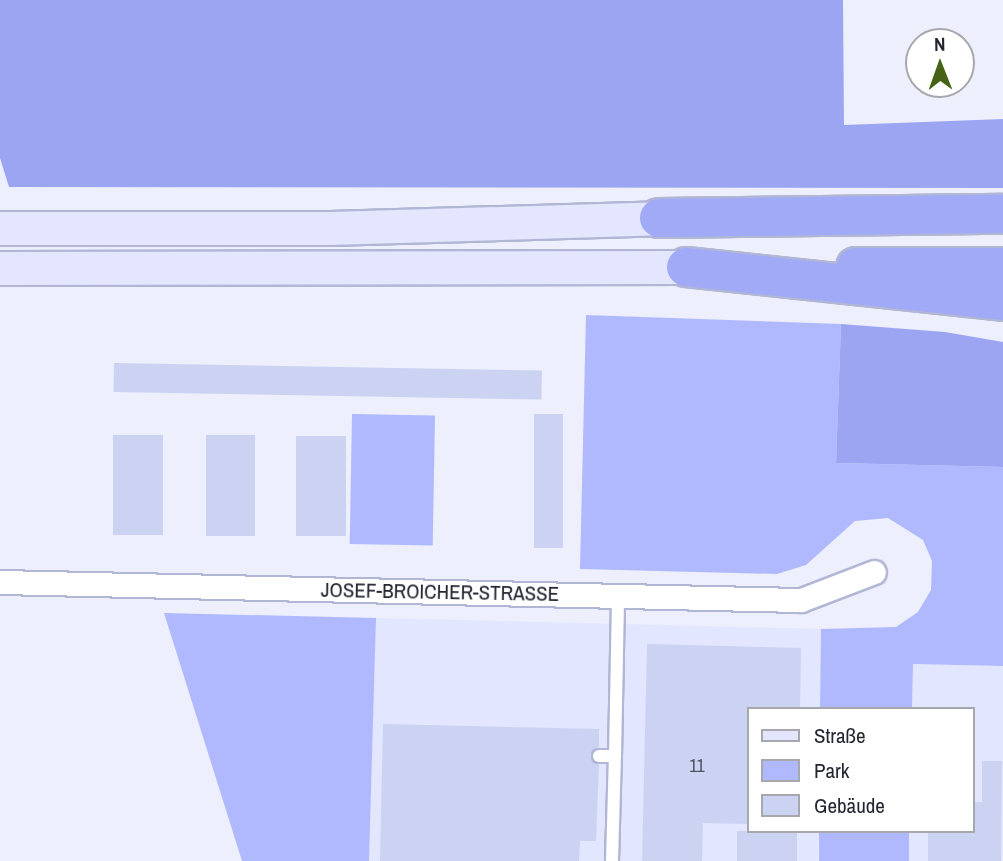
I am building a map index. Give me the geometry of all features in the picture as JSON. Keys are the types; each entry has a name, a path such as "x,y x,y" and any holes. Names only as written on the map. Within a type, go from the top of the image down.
{"highway":[{"path":"659,218 1003,214"},
{"path":"686,267 1003,267"},
{"path":"686,267 1003,301"}],"main road":[{"path":"0,228 330,228 659,218"},
{"path":"0,268 686,267"}],"street":[{"name":"JOSEF-BROICHER-STRASSE","path":"0,582 801,600 874,572"}],"lane":[{"path":"612,861 618,596"},
{"path":"599,756 615,756"}],"shaded area":[{"path":"0,0 843,0 844,125 1003,119 1003,188 9,187 0,158"},
{"path":"841,324 945,332 1003,342 1003,467 836,463"},
{"path":"376,618 821,629 820,707 748,707 748,833 819,833 818,861 369,861"},
{"path":"913,664 1003,666 1003,861 909,861 909,833 975,833 975,707 912,707"}],"green space":[{"path":"586,315 841,324 836,463 1003,467 1003,666 913,664 912,707 820,707 821,629 896,627 918,612 931,590 932,561 923,540 888,518 855,521 806,565 777,574 580,569"},
{"path":"352,414 435,415 433,545 350,544"},
{"path":"164,613 376,618 369,861 242,861"},
{"path":"819,833 909,833 909,861 819,861"}],"building":[{"path":"114,363 542,370 541,399 113,392"},
{"path":"534,414 563,414 563,548 534,548"},
{"path":"113,435 163,435 163,535 113,535"},
{"path":"206,435 255,435 255,536 206,536"},
{"path":"296,436 346,436 346,536 296,536"},
{"path":"647,644 801,648 800,707 748,707 748,824 703,823 702,861 642,861"},
{"path":"383,724 599,729 599,747 590,755 599,765 596,841 580,841 579,861 380,861"},
{"path":"982,761 1002,761 1001,861 928,861 928,833 975,833 975,802 982,802"},
{"path":"737,831 797,833 797,861 737,861"}]}
